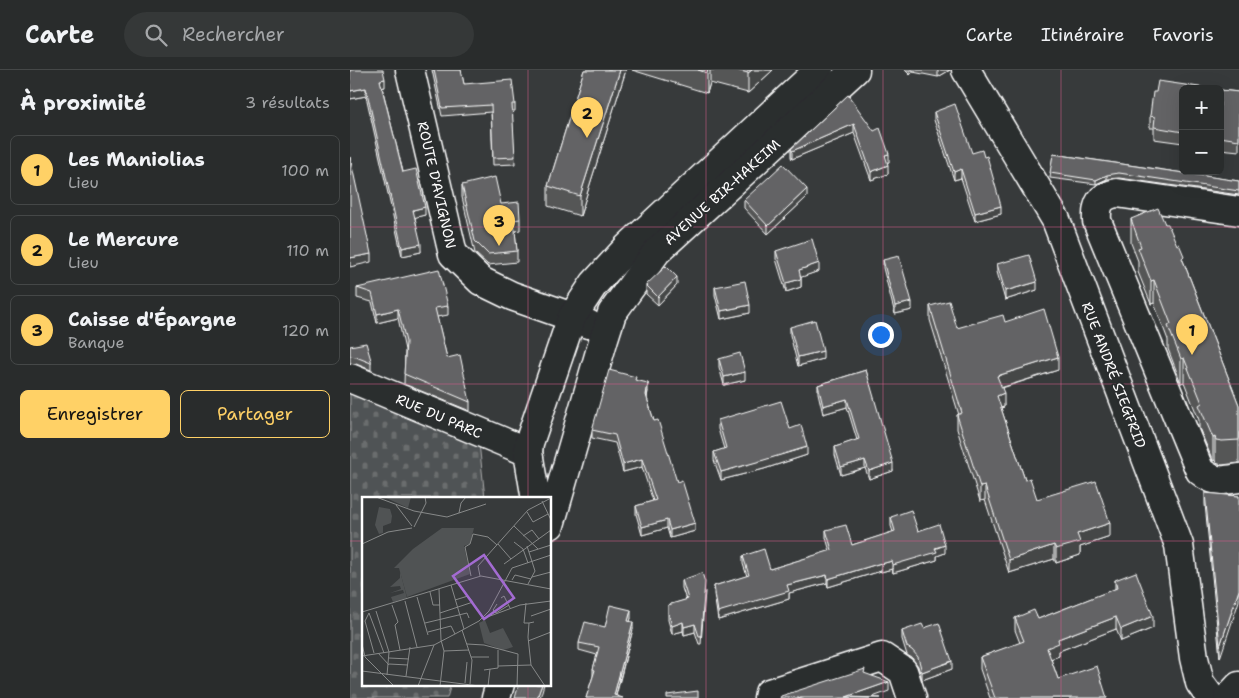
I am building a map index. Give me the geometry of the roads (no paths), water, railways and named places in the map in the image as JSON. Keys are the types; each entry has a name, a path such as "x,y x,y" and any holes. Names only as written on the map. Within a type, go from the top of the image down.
{"street":[{"name":"ROUTE D'AVIGNON","path":"410,70 453,254 481,282 512,296 606,330"},
{"name":"AVENUE BIR-HAKEIM","path":"572,317 594,284 628,247 819,70"},
{"name":"AVENUE BIR-HAKEIM","path":"606,330 612,313 657,251 855,70"},
{"name":"RUE ANDRÉ SIEGFRID","path":"966,70 1056,220 1179,545 1194,658 1200,683 1211,698"},
{"path":"1239,211 1117,193 1109,195 1102,200 1096,209 1097,221 1200,471 1208,478 1222,481 1239,478"},
{"path":"537,497 528,452 529,443 572,317"},
{"path":"551,504 606,330"},
{"name":"RUE DU PARC","path":"350,378 528,452"},
{"path":"768,698 769,694 882,657 903,672 912,698"},
{"path":"1228,698 1239,686"}],"place":[{"name":"Le Mercure","path":"587,138"},
{"name":"Caisse d'Épargne","path":"499,246"},
{"name":"Les Maniolias","path":"1192,355"}]}
